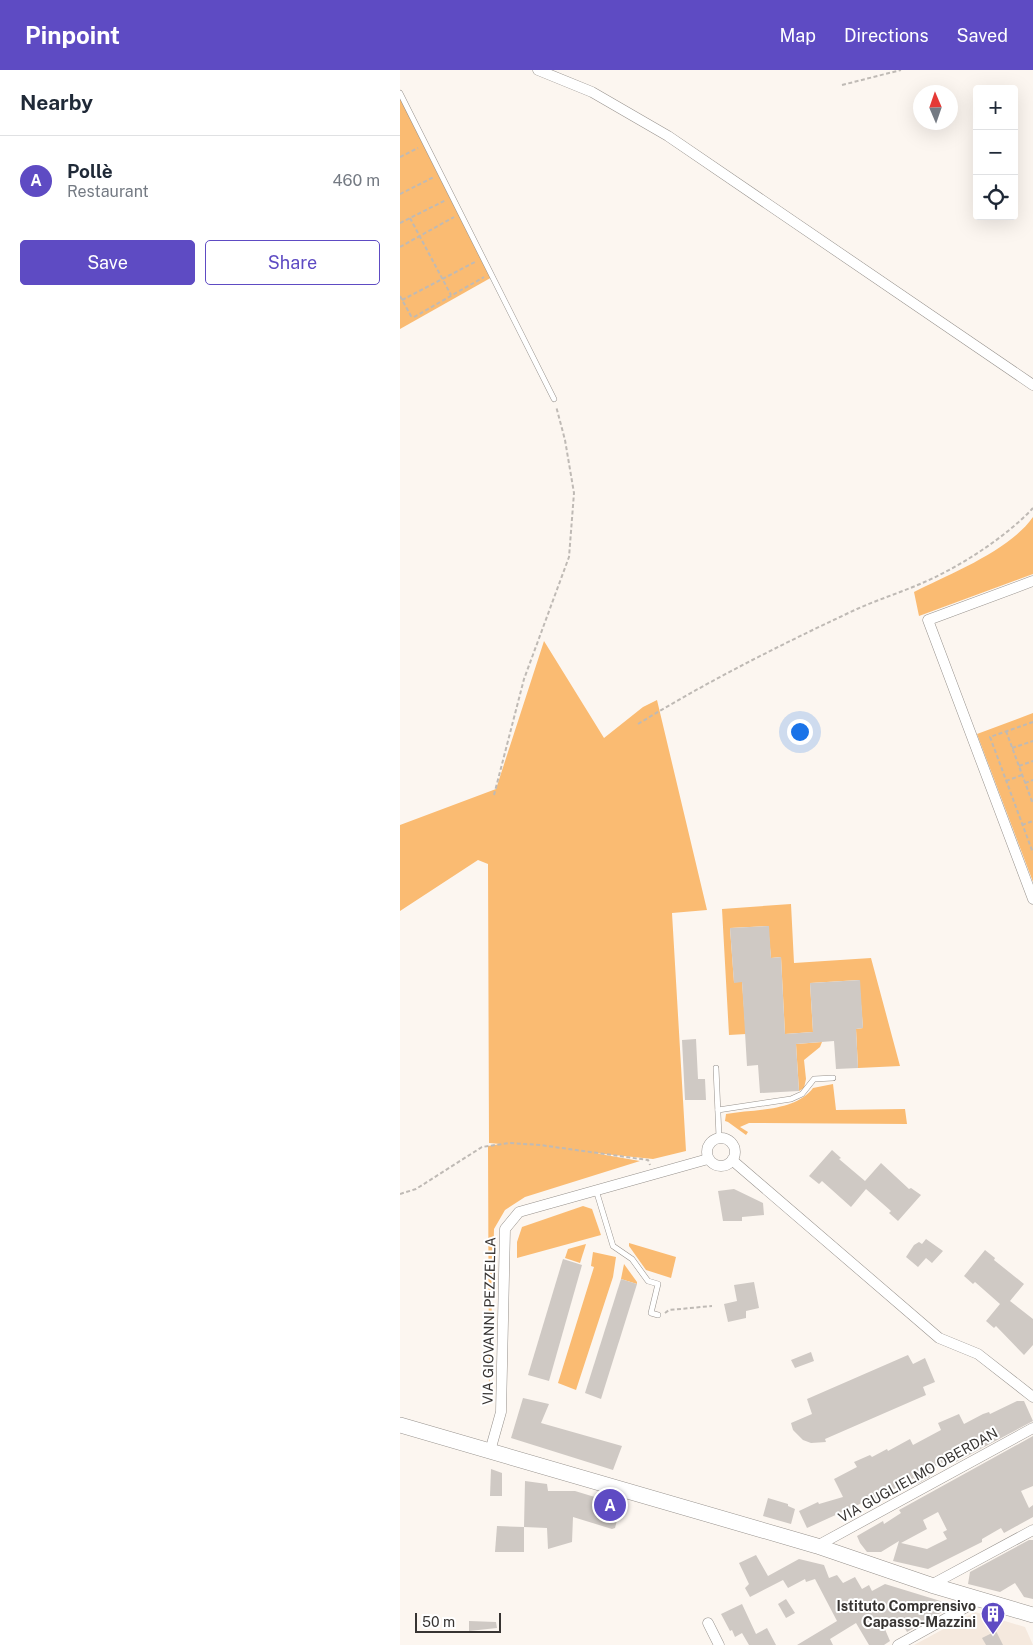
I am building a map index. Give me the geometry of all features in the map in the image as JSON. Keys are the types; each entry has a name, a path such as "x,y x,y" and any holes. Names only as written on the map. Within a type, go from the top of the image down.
{"street":[{"path":"538,70 592,92 668,136 1033,385"},
{"path":"1033,581 928,620 1033,899"},
{"path":"719,1137 728,1139 734,1147 732,1160 720,1166 708,1159 708,1145 719,1137"},
{"name":"VIA GIOVANNI PEZZELLA","path":"490,1451 501,1402 505,1229 520,1212 708,1159"},
{"path":"732,1160 939,1338 978,1354 1033,1397"},
{"path":"400,1425 817,1546 932,1585 1033,1615"},
{"name":"VIA GUGLIELMO OBERDAN","path":"817,1546 1033,1428"},
{"path":"932,1585 1033,1530"},
{"path":"898,1645 981,1600"},
{"path":"708,1623 719,1645"}],"lane":[{"path":"400,93 554,398"},
{"path":"716,1068 719,1137"},
{"path":"718,1110 791,1098 802,1094 814,1079 833,1078"},
{"path":"596,1190 613,1246 632,1259 648,1281 658,1284 651,1313 658,1316"}],"path":[{"path":"842,85 901,70"},
{"path":"400,157 420,146"},
{"path":"400,187 401,193 436,176"},
{"path":"400,223 449,198"},
{"path":"400,247 458,215"},
{"path":"410,218 451,296"},
{"path":"402,300 480,259"},
{"path":"400,296 411,316 414,317 488,274"},
{"path":"494,795 524,680 569,557 574,493 565,440 554,398"},
{"path":"638,724 683,696 745,664 858,609 922,583 955,565 1019,523 1033,508"},
{"path":"1033,722 990,737 1033,853"},
{"path":"1006,731 1033,804"},
{"path":"1012,748 1033,741"},
{"path":"1019,766 1033,760"},
{"path":"1006,781 1022,775"},
{"path":"1025,783 1033,780"},
{"path":"1022,825 1033,821"},
{"path":"400,1194 416,1189 482,1148 509,1143 540,1145 648,1160 654,1174"},
{"path":"658,1316 669,1310 712,1306"}],"shaded area":[{"path":"400,94 494,276 400,329"},
{"path":"1033,517 1033,574 919,616 914,592 995,551 1023,529"},
{"path":"544,641 604,738 643,707 657,700 707,910 672,913 686,1151 653,1159 594,1153 640,1161 525,1197 505,1210 494,1229 489,1401 488,1146 500,1144 489,1143 488,864 478,860 400,911 400,825 496,789"},
{"path":"1033,713 1033,882 977,734"},
{"path":"791,904 794,963 871,958 900,1066 858,1068 856,1029 863,1028 859,980 810,983 813,1032 785,1034 781,957 771,958 768,926 730,928 734,982 742,982 746,1034 729,1035 722,909"},
{"path":"822,1042 820,1047 804,1060 806,1079 804,1088 799,1091 796,1044"},
{"path":"833,1084 836,1110 905,1109 907,1124 749,1123 740,1127 748,1132 746,1135 725,1121 726,1114 785,1105 805,1096 813,1088"},
{"path":"583,1206 592,1209 601,1235 517,1258 517,1242 522,1227"},
{"path":"629,1243 676,1257 671,1278 646,1270 629,1246"},
{"path":"586,1244 580,1263 565,1258 568,1249"},
{"path":"593,1252 616,1257 613,1277 576,1390 558,1383 594,1267 591,1266"},
{"path":"624,1264 637,1282 637,1284 621,1279"},
{"path":"975,1612 1025,1627 1033,1645 914,1645"}],"building":[{"path":"769,926 771,958 781,957 785,1034 813,1032 810,983 860,980 863,1028 856,1029 858,1068 836,1069 834,1041 796,1044 799,1091 760,1093 758,1065 747,1066 742,982 734,983 730,928"},
{"path":"696,1039 698,1079 705,1079 706,1100 685,1100 682,1040"},
{"path":"832,1150 841,1158 839,1159 865,1181 881,1163 909,1189 911,1188 921,1195 898,1221 889,1213 891,1211 866,1189 851,1207 822,1181 819,1184 809,1176"},
{"path":"734,1189 763,1203 764,1215 742,1217 742,1221 723,1221 718,1191"},
{"path":"926,1239 943,1251 932,1263 926,1258 918,1267 906,1257 914,1245 919,1242 922,1244"},
{"path":"985,1250 995,1258 994,1260 1024,1284 1010,1301 1033,1319 1033,1345 1024,1355 996,1326 994,1328 986,1321 1000,1304 975,1282 973,1284 964,1276"},
{"path":"563,1259 582,1265 549,1381 528,1375"},
{"path":"621,1279 637,1284 601,1399 585,1393"},
{"path":"754,1282 759,1308 746,1311 746,1318 728,1322 724,1304 737,1301 734,1285"},
{"path":"811,1352 814,1361 795,1368 791,1360"},
{"path":"908,1355 913,1364 925,1358 935,1382 923,1387 926,1395 825,1439 826,1442 811,1443 803,1440 793,1430 791,1423 812,1414 807,1399"},
{"path":"523,1398 549,1404 541,1423 622,1446 613,1470 511,1438"},
{"path":"1017,1401 1024,1401 1033,1421 956,1462 953,1457 927,1471 930,1477 917,1484 914,1478 874,1500 873,1498 807,1528 799,1511 818,1502 819,1504 843,1497 834,1479 857,1467 854,1462 870,1455 872,1457 887,1449 888,1451 910,1439 913,1445 941,1430 938,1423 959,1414 964,1424 983,1414 989,1412 990,1414"},
{"path":"1033,1436 1033,1486 1021,1491 1029,1508 1033,1505 1033,1517 1004,1533 1001,1528 982,1539 982,1542 928,1569 893,1561 899,1541 881,1552 867,1552 860,1543 857,1536 883,1521 884,1524 901,1513 899,1510","holes":["938,1512 947,1530 943,1532 947,1539 927,1549 901,1543 927,1529 923,1520"]},
{"path":"491,1469 502,1473 502,1496 490,1496"},
{"path":"525,1481 547,1484 548,1491 575,1491 621,1505 615,1528 612,1529 573,1517 572,1542 548,1549 547,1528 524,1527"},
{"path":"768,1498 788,1504 788,1506 795,1509 791,1524 763,1516"},
{"path":"497,1526 524,1527 524,1552 495,1552"},
{"path":"1029,1540 1033,1540 1033,1599 1024,1597 1015,1583 1000,1592 968,1584 970,1572"},
{"path":"756,1555 768,1576 799,1559 824,1565 829,1578 837,1575 843,1583 855,1577 862,1589 869,1585 872,1591 885,1584 947,1603 944,1611 907,1632 900,1620 884,1627 890,1641 884,1645 869,1645 856,1623 830,1639 833,1645 797,1645 837,1621 815,1579 806,1582 805,1579 788,1588 783,1580 750,1597 745,1588 749,1584 739,1563"},
{"path":"786,1599 795,1613 786,1618 778,1604"},
{"path":"742,1604 756,1634 767,1628 776,1645 749,1645 742,1633 735,1637 732,1630 730,1631 721,1614"},
{"path":"469,1621 496,1622 497,1628 469,1631"},
{"name":"Istituto Comprensivo Capasso-Mazzini","path":"996,1631 1003,1645 986,1645 982,1638"}],"place":[{"name":"Pollè","path":"610,1505"},
{"name":"Istituto Comprensivo Capasso-Mazzini","path":"993,1635"}]}
